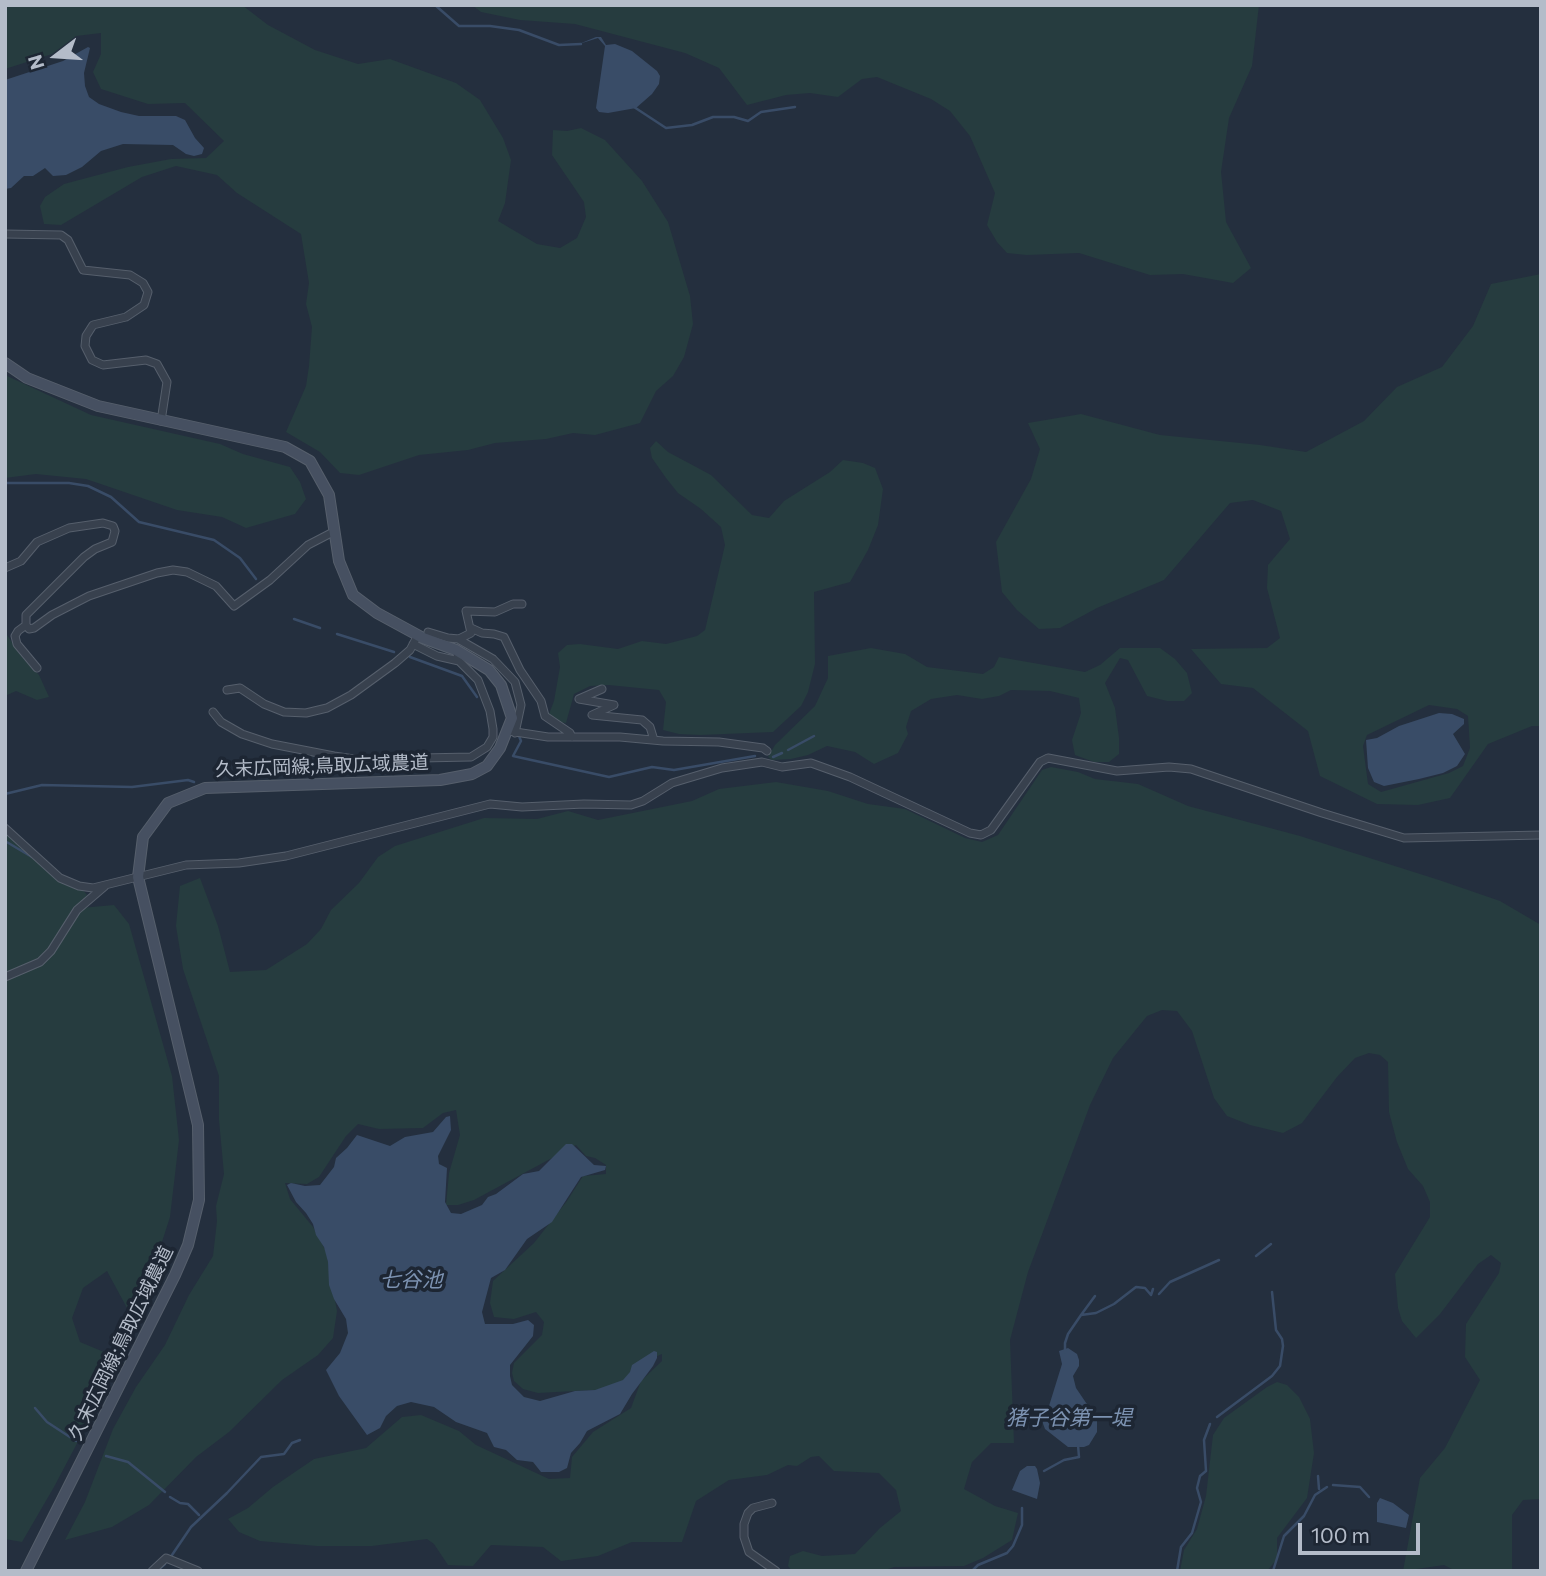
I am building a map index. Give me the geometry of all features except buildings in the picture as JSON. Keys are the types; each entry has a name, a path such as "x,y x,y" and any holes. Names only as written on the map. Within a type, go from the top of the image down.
{"street":[{"path":"5,234 61,235 68,240 83,270 131,275 143,284 148,292 144,305 126,317 93,325 86,336 85,346 92,360 103,365 150,360 162,368 167,382 162,421"},
{"path":"5,363 27,378 98,406 285,447 310,461 330,495 338,561 353,595 377,613 420,637 458,650 489,670 501,685 512,718 512,732 719,742 763,748 767,751"},
{"path":"5,568 21,561 37,542 69,528 103,523 113,526 115,531 112,542 84,557 26,615 29,629 89,596 173,570 187,572 216,586 234,606 270,580 309,545 335,531"},
{"path":"458,650 471,628 466,611 495,612 513,604 522,604"},
{"path":"26,625 15,636 17,644 37,668"},
{"path":"471,628 504,637 520,670 541,702 545,716 572,737"},
{"path":"227,690 240,688 264,704 284,712 306,713 327,708 351,695 396,663 420,637"},
{"path":"213,712 221,722 242,734 272,744 334,757 393,765 421,758 471,757 486,747 493,729 490,711 478,680 458,650"},
{"path":"602,689 579,699 614,705 592,715 642,720 650,727 654,740"},
{"name":"久末広岡線;鳥取広域農道","path":"26,1571 175,1275 188,1245 199,1200 198,1125 138,877 143,837 168,803 205,788 440,780 472,774 487,766 512,732"},
{"path":"5,828 60,878 87,888 187,865 239,863 286,856 484,805 631,805 673,783 722,768 762,762 782,767 811,763 850,777 975,835 991,830 1040,762 1048,758 1117,771 1170,767 1191,769 1404,838 1541,835"},
{"path":"5,977 40,962 51,951 77,910 106,885"},
{"path":"770,1569 750,1552 744,1537 744,1524 753,1508 772,1503"},
{"path":"152,1571 166,1558 198,1571"}],"green space":[{"path":"5,5 242,5 268,25 315,50 358,64 390,59 456,83 480,100 503,138 511,160 505,203 498,221 537,244 560,248 577,238 586,217 584,202 552,155 553,130 581,128 605,140 642,181 668,222 690,296 693,324 684,357 673,376 656,391 640,423 595,435 573,433 546,439 495,443 468,450 419,455 359,475 340,473 320,452 286,432 306,386 312,327 306,304 309,283 301,234 237,193 217,175 176,166 142,177 61,225 44,224 40,206 45,197 64,184 171,159 206,158 224,141 185,103 148,104 101,89 93,72 101,54 101,33 76,36 52,54 5,69"},
{"path":"472,5 1259,5 1252,66 1229,118 1221,172 1226,222 1251,268 1233,283 1183,274 1150,275 1079,253 1007,253 987,225 995,193 970,136 950,111 931,99 877,77 862,79 838,97 810,93 786,95 747,105 719,68 685,53 575,24 520,20 481,12"},
{"path":"1541,274 1541,726 1532,726 1488,744 1450,798 1418,805 1377,804 1320,776 1308,731 1253,688 1221,684 1191,649 1267,648 1280,638 1267,588 1268,565 1290,539 1281,511 1253,500 1230,503 1164,580 1097,608 1060,628 1039,629 1017,610 1002,592 996,542 1031,479 1040,449 1028,423 1081,414 1160,435 1306,452 1364,421 1397,387 1442,367 1473,326 1491,284","holes":["1429,705 1457,709 1468,716 1470,748 1463,766 1449,773 1381,792 1368,784 1363,746 1367,735"]},
{"path":"5,375 91,415 220,444 243,454 290,467 300,482 306,499 295,514 246,528 222,517 177,510 86,479 36,474 5,478"},
{"path":"656,441 668,452 711,475 752,515 769,518 784,501 830,472 843,460 875,468 883,489 878,525 850,582 814,592 815,664 808,692 801,706 773,732 701,735 663,730 666,702 659,690 609,685 590,686 574,694 566,723 559,722 549,714 560,667 558,653 567,645 618,649 642,641 666,644 697,636 705,630 725,545 721,527 678,493 666,478 652,458 650,448"},
{"path":"5,632 22,657 39,675 49,697 37,700 16,691 5,696"},
{"path":"871,648 905,654 927,667 983,674 994,667 999,657 1085,672 1100,665 1120,648 1160,648 1175,659 1187,673 1192,693 1184,701 1167,701 1147,696 1128,660 1120,658 1105,683 1115,708 1119,738 1119,754 1109,762 1094,762 1075,755 1072,740 1081,713 1079,698 1050,691 1011,690 999,696 982,699 957,695 931,699 911,711 906,727 908,734 898,753 874,764 855,752 827,746 791,759 772,760 768,757 775,745 815,706 828,678 828,656"},
{"path":"1051,767 1078,772 1095,779 1138,784 1188,806 1300,836 1439,880 1500,901 1541,925 1541,1499 1523,1500 1512,1515 1512,1571 1456,1571 1444,1565 1403,1571 1420,1478 1445,1448 1480,1380 1465,1357 1466,1324 1499,1273 1501,1263 1491,1255 1478,1264 1440,1314 1416,1338 1402,1321 1395,1274 1430,1217 1430,1202 1423,1186 1408,1169 1397,1142 1389,1112 1388,1062 1380,1055 1369,1053 1355,1058 1302,1123 1283,1133 1227,1116 1214,1098 1192,1031 1177,1011 1162,1010 1147,1016 1113,1058 1090,1105 1028,1272 1010,1340 1014,1443 991,1443 972,1462 964,1489 995,1506 1018,1513 1012,1540 983,1558 964,1566 894,1567 882,1571 792,1571 788,1566 790,1556 803,1551 822,1556 855,1554 901,1511 896,1490 879,1473 834,1471 819,1456 811,1457 797,1466 788,1465 767,1475 729,1480 696,1501 682,1542 632,1542 598,1556 561,1561 543,1547 491,1545 473,1566 448,1565 434,1544 427,1539 372,1546 317,1546 260,1541 239,1532 228,1519 248,1508 273,1487 314,1459 366,1448 402,1417 421,1415 459,1431 476,1445 549,1479 570,1478 572,1457 593,1432 631,1408 641,1381 662,1361 662,1354 648,1360 636,1377 612,1389 538,1393 523,1389 514,1381 514,1363 542,1335 544,1322 536,1312 514,1319 494,1317 490,1303 493,1281 534,1243 583,1176 606,1174 606,1165 586,1156 576,1145 474,1200 458,1205 446,1205 449,1173 460,1135 456,1110 443,1113 423,1128 379,1129 358,1124 346,1136 319,1177 307,1184 285,1183 290,1199 313,1227 326,1251 337,1311 333,1338 318,1355 282,1380 229,1432 196,1457 149,1505 112,1527 65,1540 85,1502 113,1429 136,1387 165,1345 189,1295 213,1256 216,1206 224,1174 219,1120 219,1076 183,969 176,926 180,886 200,878 218,926 230,972 266,970 307,944 321,929 331,910 359,883 378,857 395,846 484,818 537,819 568,811 598,820 692,801 719,789 776,782 828,791 868,804 905,809 965,838 982,842 998,835 1042,770"},
{"path":"5,832 65,882 83,890 87,895 51,947 39,959 5,975"},
{"path":"114,905 129,924 172,1076 179,1140 170,1217 141,1307 127,1308 107,1271 83,1288 72,1318 80,1342 104,1352 112,1377 22,1542 5,1539 5,980 43,963 81,908"},
{"path":"1277,1382 1287,1385 1299,1397 1310,1419 1314,1453 1307,1498 1277,1538 1277,1559 1267,1571 1180,1571 1184,1550 1197,1529 1206,1496 1213,1435 1224,1418"}],"water":[{"path":"601,37 606,45 615,44 632,51 660,76 659,84 652,94 636,108 608,113 599,112 596,108 605,46 598,38 579,44"},
{"path":"90,48 84,73 89,97 121,112 139,116 176,116 185,120 204,148 202,154 186,154 173,145 123,144 101,151 82,167 66,175 53,176 45,168 33,176 24,176 11,188 5,189 5,80 63,61"},
{"path":"1439,713 1464,719 1464,724 1453,734 1465,754 1457,766 1443,773 1384,786 1374,782 1368,768 1366,740"},
{"name":"七谷池","path":"450,1116 451,1130 438,1156 439,1164 447,1168 445,1202 451,1213 461,1214 482,1205 488,1197 523,1174 539,1171 566,1144 572,1144 594,1165 606,1166 605,1170 581,1177 552,1222 527,1239 505,1270 491,1278 482,1312 485,1324 513,1324 528,1320 534,1325 533,1336 510,1365 510,1376 512,1385 524,1397 540,1401 575,1391 595,1390 623,1380 632,1365 654,1351 657,1352 653,1366 620,1414 587,1431 571,1453 567,1468 559,1472 541,1472 533,1462 517,1460 506,1450 494,1447 487,1433 456,1422 434,1407 411,1402 397,1406 386,1416 380,1428 367,1435 339,1396 326,1370 340,1353 348,1333 346,1319 329,1285 324,1247 313,1224 287,1185 320,1185 334,1167 336,1158 357,1135 390,1146 405,1137 433,1132"},
{"name":"猪子谷第一堤","path":"1068,1348 1077,1354 1079,1360 1079,1366 1073,1376 1076,1388 1097,1419 1097,1432 1089,1445 1084,1447 1068,1447 1045,1429 1042,1421 1062,1364 1059,1351"},
{"path":"1027,1466 1035,1466 1037,1469 1040,1483 1037,1499 1012,1490 1020,1471"},
{"path":"1380,1498 1393,1503 1409,1515 1406,1528 1377,1522 1377,1503"}],"waterway":[{"path":"435,5 459,26 519,30 559,45 581,44"},
{"path":"634,107 666,128 692,125 713,117 734,117 748,121 761,112 795,107"},
{"path":"5,483 69,483 88,486 111,497 139,522 214,540 240,558 256,579"},
{"path":"294,619 320,628"},
{"path":"337,634 394,652"},
{"path":"410,657 462,676 477,697"},
{"path":"519,736 521,741 513,756 609,777 652,767 674,770 755,756"},
{"path":"788,750 814,736"},
{"path":"773,757 782,753"},
{"path":"5,794 42,785 132,787 188,780 194,782"},
{"path":"5,841 32,857"},
{"path":"1256,1256 1271,1244"},
{"path":"1159,1294 1170,1282 1219,1260"},
{"path":"1065,1352 1068,1334 1081,1315 1096,1313 1114,1304 1136,1287 1145,1288 1151,1295 1153,1289"},
{"path":"1217,1417 1272,1376 1280,1366 1283,1346 1276,1330 1272,1292"},
{"path":"1081,1315 1095,1296"},
{"path":"35,1408 47,1422 76,1441"},
{"path":"1177,1571 1181,1547 1192,1533 1201,1502 1197,1488 1200,1476 1206,1471 1204,1440 1210,1424"},
{"path":"172,1555 191,1527 261,1457 284,1454 292,1443 300,1440"},
{"path":"1044,1471 1064,1460 1079,1457 1078,1445"},
{"path":"106,1456 128,1462 165,1492"},
{"path":"1318,1476 1319,1489"},
{"path":"1333,1485 1360,1487 1369,1497"},
{"path":"1273,1571 1284,1536 1304,1516 1315,1495 1327,1487"},
{"path":"170,1497 188,1504 199,1515"},
{"path":"972,1571 978,1565 1007,1553 1013,1546 1022,1525 1022,1508"},
{"path":"157,1571 165,1564"}]}
